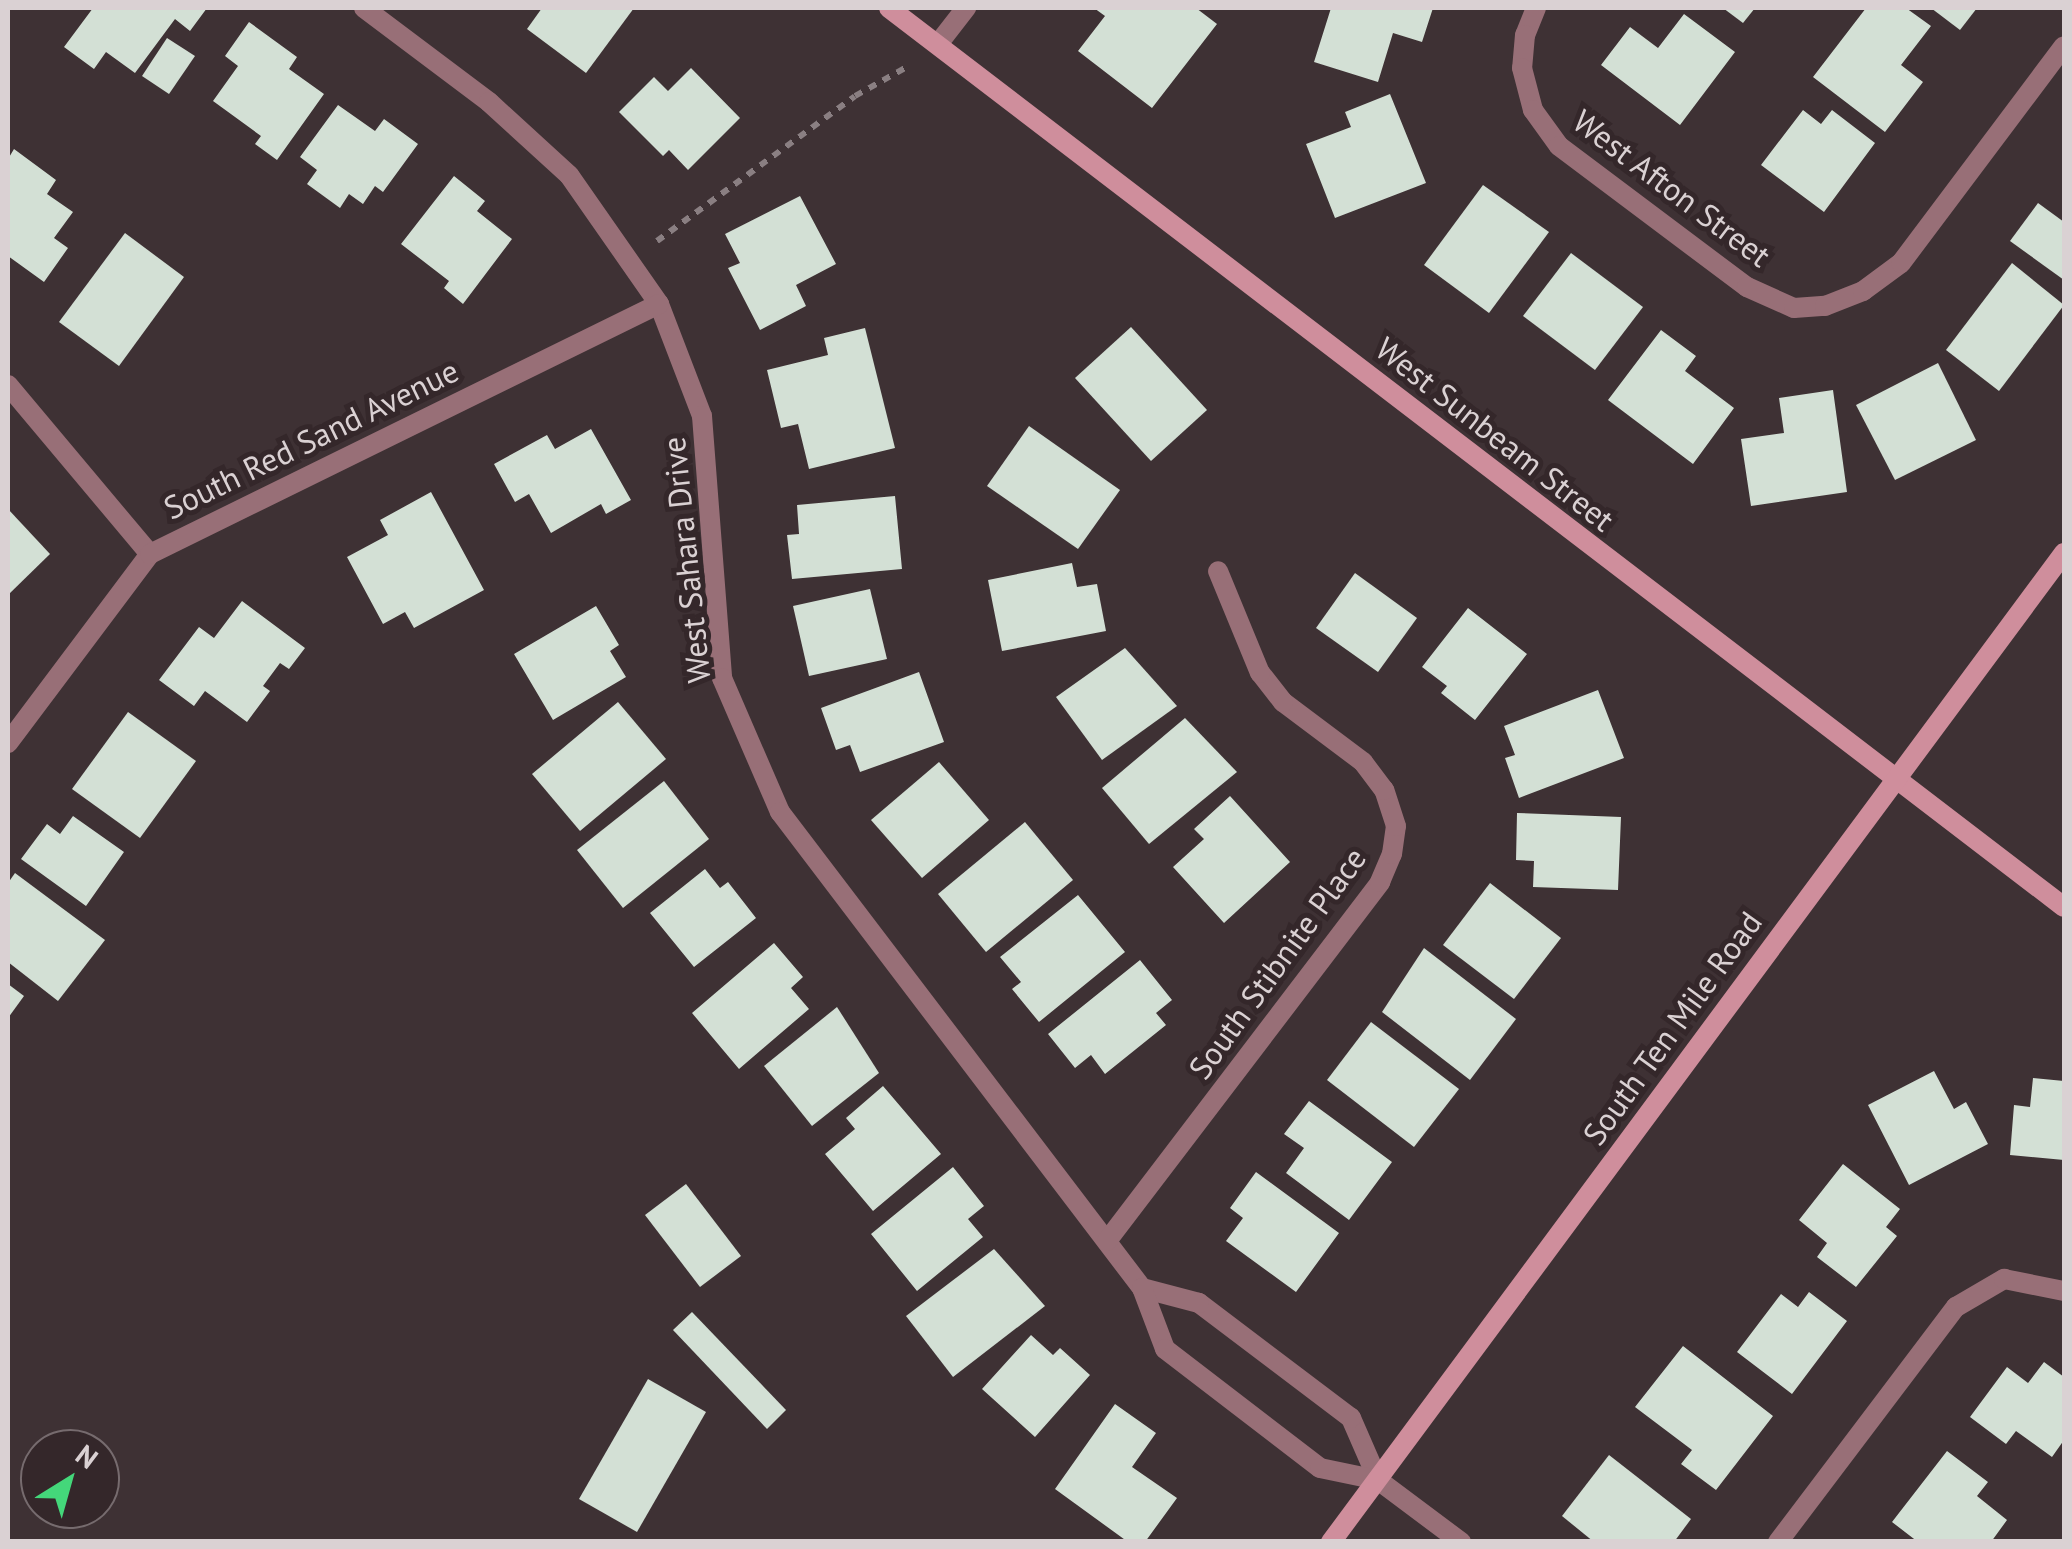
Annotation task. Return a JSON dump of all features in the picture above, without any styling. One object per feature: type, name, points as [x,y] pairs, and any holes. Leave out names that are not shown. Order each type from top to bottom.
[{"type":"street","name":"West Sahara Drive","points":[[364,8],[489,102],[569,176],[659,304],[702,416],[722,678],[780,812],[1142,1288],[1164,1349],[1320,1468],[1378,1480],[1461,1542]]},
{"type":"street","name":"West Sunbeam Street","points":[[889,8],[2064,907]]},
{"type":"street","points":[[938,44],[966,8]]},
{"type":"street","name":"West Afton Street","points":[[1536,8],[1522,68],[1533,110],[1559,146],[1747,287],[1794,308],[1826,306],[1863,292],[1901,263],[2064,46]]},
{"type":"street","name":"South Red Sand Avenue","points":[[8,743],[150,554],[659,304]]},
{"type":"street","points":[[8,385],[150,554]]},
{"type":"street","name":"South Ten Mile Road","points":[[1331,1542],[1892,777],[2064,552]]},
{"type":"street","name":"South Stibnite Place","points":[[1107,1242],[1380,882],[1392,854],[1396,826],[1384,790],[1363,762],[1282,702],[1260,673],[1218,571]]},
{"type":"street","points":[[1778,1542],[1956,1307],[2004,1279],[2064,1291]]},
{"type":"street","name":"West Sahara Drive","points":[[1142,1288],[1199,1303],[1351,1418],[1378,1480]]},
{"type":"path","points":[[658,242],[855,96],[906,68]]},
{"type":"building","points":[[93,8],[207,8],[190,31],[175,19],[135,73],[106,52],[94,69],[64,47]]},
{"type":"building","points":[[542,8],[634,8],[586,73],[527,29]]},
{"type":"building","points":[[1094,8],[1196,8],[1217,24],[1152,108],[1078,51],[1105,16]]},
{"type":"building","points":[[1331,8],[1433,8],[1422,42],[1393,33],[1378,82],[1314,62]]},
{"type":"building","points":[[1723,8],[1755,8],[1743,23]]},
{"type":"building","points":[[1866,8],[1906,8],[1931,26],[1901,65],[1923,82],[1885,132],[1813,77]]},
{"type":"building","points":[[1931,8],[1977,8],[1960,30]]},
{"type":"building","points":[[1684,14],[1735,52],[1680,125],[1601,65],[1630,27],[1658,48]]},
{"type":"building","points":[[249,22],[297,57],[289,69],[324,94],[277,160],[255,144],[261,136],[213,101],[238,66],[225,56]]},
{"type":"building","points":[[167,38],[195,56],[169,94],[142,76]]},
{"type":"building","points":[[691,68],[740,118],[688,170],[669,150],[663,156],[619,112],[654,77],[668,91]]},
{"type":"building","points":[[1390,94],[1426,183],[1335,218],[1306,144],[1351,127],[1345,112]]},
{"type":"building","points":[[338,105],[375,131],[384,119],[418,144],[383,192],[375,186],[363,204],[349,194],[340,208],[307,184],[317,170],[300,157]]},
{"type":"building","points":[[1803,110],[1821,124],[1832,110],[1875,143],[1824,212],[1761,165]]},
{"type":"building","points":[[14,149],[56,180],[47,194],[73,212],[54,238],[68,248],[44,282],[8,256],[8,159]]},
{"type":"building","points":[[454,176],[485,201],[477,211],[512,239],[463,304],[444,288],[449,281],[401,244]]},
{"type":"building","points":[[1483,185],[1549,232],[1489,313],[1424,265]]},
{"type":"building","points":[[800,196],[836,264],[796,285],[806,306],[760,330],[728,268],[740,263],[725,234]]},
{"type":"building","points":[[2038,203],[2064,222],[2064,280],[2010,241]]},
{"type":"building","points":[[125,233],[184,277],[119,366],[59,322]]},
{"type":"building","points":[[1571,253],[1643,307],[1595,370],[1523,316]]},
{"type":"building","points":[[2012,263],[2064,305],[1999,391],[1946,350]]},
{"type":"building","points":[[1131,327],[1207,410],[1151,461],[1075,378]]},
{"type":"building","points":[[865,328],[895,448],[809,469],[798,424],[781,428],[767,370],[828,355],[824,338]]},
{"type":"building","points":[[1661,330],[1696,356],[1685,371],[1734,408],[1693,464],[1608,400]]},
{"type":"building","points":[[1938,363],[1976,440],[1895,480],[1856,405]]},
{"type":"building","points":[[1833,390],[1847,492],[1751,506],[1741,439],[1784,433],[1779,398]]},
{"type":"building","points":[[1029,426],[1120,490],[1078,549],[987,486]]},
{"type":"building","points":[[591,429],[631,500],[606,514],[601,504],[551,533],[529,494],[515,502],[494,464],[547,435],[555,449]]},
{"type":"building","points":[[431,492],[484,590],[414,628],[405,612],[383,624],[347,557],[388,535],[380,520]]},
{"type":"building","points":[[895,496],[902,569],[792,579],[787,535],[799,534],[797,505]]},
{"type":"building","points":[[8,509],[50,554],[8,595]]},
{"type":"building","points":[[1072,563],[1077,587],[1097,584],[1106,631],[1002,651],[988,580]]},
{"type":"building","points":[[1355,573],[1417,618],[1378,672],[1316,628]]},
{"type":"building","points":[[870,589],[887,659],[809,676],[793,606]]},
{"type":"building","points":[[242,601],[305,648],[289,669],[280,663],[263,686],[270,691],[247,722],[205,691],[194,706],[159,680],[199,627],[214,638]]},
{"type":"building","points":[[596,606],[619,645],[610,651],[626,677],[553,720],[514,654]]},
{"type":"building","points":[[1468,608],[1527,654],[1475,720],[1441,693],[1447,686],[1422,667]]},
{"type":"building","points":[[1125,648],[1177,706],[1102,760],[1056,697]]},
{"type":"building","points":[[919,672],[944,742],[860,772],[850,745],[836,750],[821,708]]},
{"type":"building","points":[[1598,690],[1624,758],[1519,798],[1505,758],[1515,755],[1504,726]]},
{"type":"building","points":[[618,702],[666,759],[580,831],[532,774]]},
{"type":"building","points":[[128,712],[196,761],[140,838],[72,789]]},
{"type":"building","points":[[1185,718],[1237,772],[1149,844],[1102,788]]},
{"type":"building","points":[[939,762],[989,820],[922,878],[871,820]]},
{"type":"building","points":[[664,781],[709,839],[623,908],[577,850]]},
{"type":"building","points":[[1230,796],[1290,862],[1224,923],[1173,867],[1204,839],[1194,829]]},
{"type":"building","points":[[1517,813],[1621,817],[1618,890],[1533,887],[1534,861],[1516,860]]},
{"type":"building","points":[[73,816],[124,852],[86,906],[21,859],[47,824],[60,834]]},
{"type":"building","points":[[1025,822],[1073,880],[986,952],[938,894]]},
{"type":"building","points":[[705,869],[720,888],[728,882],[756,918],[694,967],[650,913]]},
{"type":"building","points":[[15,873],[105,940],[58,1001],[8,962],[8,883]]},
{"type":"building","points":[[1490,883],[1561,938],[1514,999],[1443,945]]},
{"type":"building","points":[[1078,895],[1125,952],[1039,1022],[1012,989],[1021,982],[1000,957]]},
{"type":"building","points":[[774,943],[803,977],[791,988],[809,1009],[739,1069],[692,1013]]},
{"type":"building","points":[[1424,948],[1516,1019],[1470,1080],[1382,1012]]},
{"type":"building","points":[[1140,960],[1172,1000],[1156,1013],[1166,1025],[1105,1074],[1091,1055],[1075,1068],[1048,1034]]},
{"type":"building","points":[[8,984],[24,996],[8,1018]]},
{"type":"building","points":[[837,1007],[879,1073],[812,1126],[764,1066]]},
{"type":"building","points":[[1371,1022],[1459,1089],[1414,1147],[1327,1080]]},
{"type":"building","points":[[1934,1071],[1954,1109],[1966,1102],[1988,1144],[1909,1185],[1868,1105]]},
{"type":"building","points":[[2033,1078],[2064,1081],[2064,1160],[2010,1155],[2014,1105],[2030,1107]]},
{"type":"building","points":[[883,1086],[941,1154],[873,1211],[825,1154],[855,1129],[846,1118]]},
{"type":"building","points":[[1309,1101],[1392,1162],[1349,1220],[1286,1173],[1304,1148],[1284,1134]]},
{"type":"building","points":[[1843,1164],[1900,1209],[1886,1227],[1897,1236],[1856,1287],[1817,1257],[1827,1243],[1799,1220]]},
{"type":"building","points":[[953,1167],[984,1206],[968,1219],[983,1237],[917,1291],[871,1234]]},
{"type":"building","points":[[1256,1172],[1339,1233],[1296,1292],[1226,1241],[1243,1218],[1230,1208]]},
{"type":"building","points":[[686,1184],[741,1256],[700,1287],[645,1215]]},
{"type":"building","points":[[994,1249],[1045,1306],[953,1377],[906,1316]]},
{"type":"building","points":[[1809,1292],[1847,1321],[1792,1394],[1737,1352],[1781,1294],[1798,1307]]},
{"type":"building","points":[[692,1312],[786,1410],[767,1429],[673,1330]]},
{"type":"building","points":[[1031,1335],[1053,1355],[1060,1348],[1090,1375],[1035,1437],[982,1389]]},
{"type":"building","points":[[1683,1346],[1773,1416],[1716,1490],[1681,1464],[1692,1450],[1635,1407]]},
{"type":"building","points":[[2044,1362],[2064,1377],[2064,1440],[2052,1457],[2016,1431],[2006,1444],[1970,1417],[2007,1367],[2028,1383]]},
{"type":"building","points":[[648,1379],[706,1412],[637,1532],[579,1499]]},
{"type":"building","points":[[1115,1404],[1156,1433],[1132,1467],[1177,1498],[1145,1542],[1128,1542],[1055,1489]]},
{"type":"building","points":[[1947,1451],[1988,1482],[1977,1496],[2007,1520],[1991,1542],[1918,1542],[1892,1522]]},
{"type":"building","points":[[1609,1455],[1691,1519],[1674,1542],[1594,1542],[1562,1516]]}]
